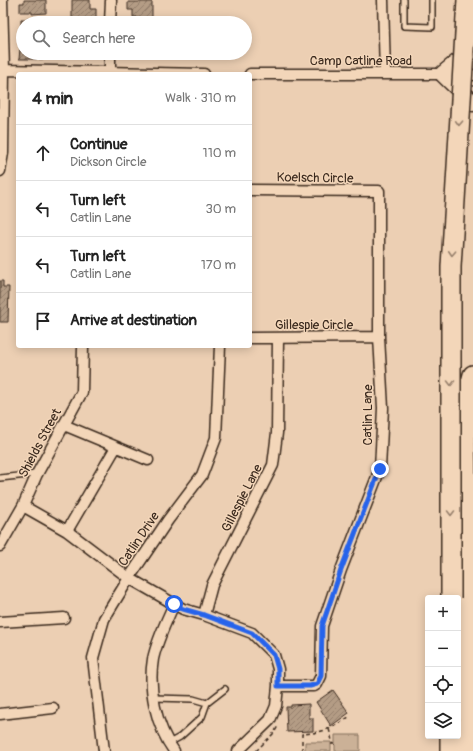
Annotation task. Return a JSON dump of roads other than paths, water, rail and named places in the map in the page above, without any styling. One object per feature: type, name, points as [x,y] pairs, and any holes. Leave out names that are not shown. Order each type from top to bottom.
[{"type":"highway","points":[[451,595],[451,267],[466,0]]},
{"type":"highway","points":[[469,751],[466,402],[473,375]]},
{"type":"highway","points":[[466,453],[473,408]]},
{"type":"highway","points":[[450,739],[450,751]]},
{"type":"main road","points":[[473,49],[467,56],[443,74],[473,103]]},
{"type":"street","points":[[0,171],[3,153],[4,70],[1,21],[2,0]]},
{"type":"street","points":[[110,16],[111,0]]},
{"type":"street","points":[[383,0],[385,74]]},
{"type":"street","points":[[4,70],[110,72],[110,60]]},
{"type":"street","name":"Camp Catline Road","points":[[252,74],[473,75]]},
{"type":"street","name":"Koelsch Circle","points":[[252,190],[380,191]]},
{"type":"street","name":"Catlin Lane","points":[[278,686],[314,686],[317,684],[321,676],[322,626],[341,570],[380,469],[382,408],[379,337],[380,191]]},
{"type":"street","name":"Gillespie Circle","points":[[252,338],[379,337]]},
{"type":"street","name":"Gillespie Lane","points":[[204,615],[212,585],[272,465],[277,433],[278,338]]},
{"type":"street","name":"Shields Street","points":[[0,546],[23,506],[37,474],[82,392],[83,348]]},
{"type":"street","name":"Catlin Drive","points":[[104,751],[93,658],[104,619],[129,578],[168,520],[202,475],[216,438],[220,348]]},
{"type":"street","points":[[64,425],[148,460]]},
{"type":"street","points":[[67,531],[116,446]]},
{"type":"street","points":[[23,506],[67,531],[129,578],[183,609],[204,615],[252,633],[274,655],[278,669],[276,706],[270,720],[238,751]]},
{"type":"street","points":[[171,747],[161,730],[156,714],[153,659],[160,635],[174,604]]},
{"type":"street","points":[[0,622],[64,618]]},
{"type":"street","points":[[0,714],[53,708]]},
{"type":"lane","points":[[404,0],[404,26],[432,26],[432,0]]},
{"type":"lane","points":[[0,478],[37,474]]},
{"type":"lane","points":[[171,747],[202,717],[207,703],[225,689]]},
{"type":"lane","points":[[154,698],[193,699],[207,703]]}]
